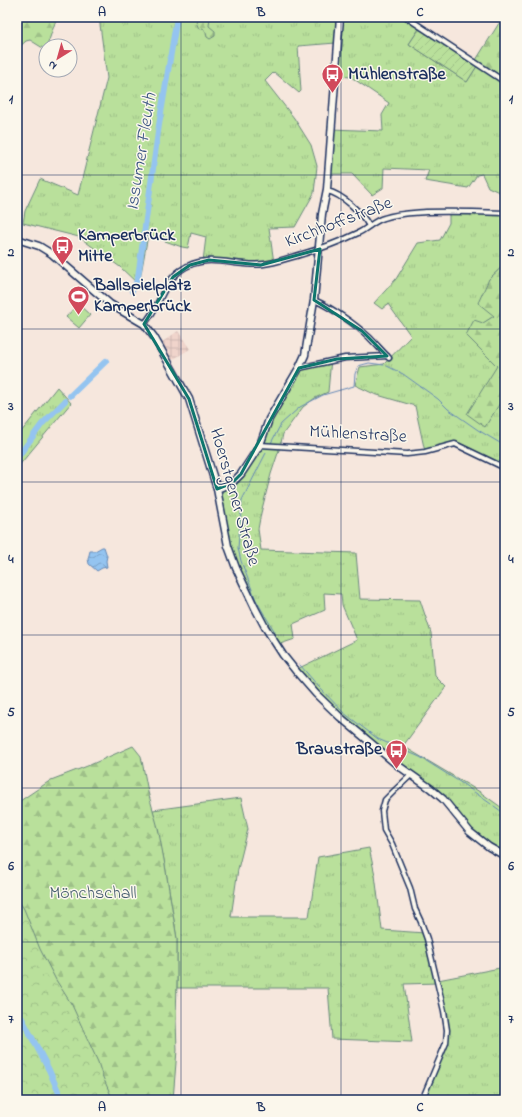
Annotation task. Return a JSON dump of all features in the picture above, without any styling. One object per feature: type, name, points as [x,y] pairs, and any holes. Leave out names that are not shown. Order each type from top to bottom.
[{"type":"main road","points":[[217,489],[232,483],[241,474],[260,445],[269,419],[305,355],[314,300],[320,249],[322,214],[327,191],[340,17]]},
{"type":"main road","name":"Hoerstgener Straße","points":[[17,239],[39,246],[52,254],[110,304],[144,324],[154,337],[189,399],[217,489],[227,540],[236,568],[265,627],[283,654],[316,694],[340,717],[374,746],[443,799],[470,832],[489,847],[505,856]]},
{"type":"street","points":[[406,17],[505,82]]},
{"type":"street","points":[[327,191],[332,192],[353,207],[366,220],[369,226]]},
{"type":"street","name":"Kirchhoffstraße","points":[[144,324],[152,316],[166,286],[173,277],[190,265],[209,260],[261,265],[274,263],[320,249],[360,232],[382,218],[407,213],[449,211],[505,213]]},
{"type":"street","points":[[299,368],[345,358],[388,357],[362,331],[328,307],[314,300]]},
{"type":"street","name":"Mühlenstraße","points":[[260,445],[407,454],[425,452],[455,444],[505,468]]},
{"type":"street","points":[[411,775],[385,800],[382,811],[384,830],[394,849],[410,888],[415,908],[427,939],[444,1010],[447,1030],[446,1042],[422,1100]]},
{"type":"highlighted area","points":[[320,249],[314,300],[362,331],[387,356],[337,359],[299,368],[241,474],[232,483],[217,489],[189,399],[144,324],[173,277],[190,265],[209,260],[261,265]]},
{"type":"shaded area","points":[[178,331],[190,349],[172,360],[161,343]]},
{"type":"green space","points":[[17,17],[57,17],[50,38],[38,38],[38,45],[30,40],[26,41],[17,49]]},
{"type":"green space","points":[[99,17],[338,17],[336,43],[298,46],[301,91],[299,93],[274,72],[265,81],[294,118],[311,145],[317,166],[314,193],[295,227],[269,228],[274,263],[261,265],[203,261],[206,237],[191,233],[188,248],[148,235],[139,285],[120,267],[79,237],[23,223],[25,211],[40,179],[78,195],[107,78]]},
{"type":"green space","points":[[199,17],[210,17],[209,26],[215,31],[215,36],[210,39],[207,37],[203,28],[199,29],[196,22]]},
{"type":"green space","points":[[342,17],[402,17],[419,29],[409,44],[467,82],[479,64],[505,82],[505,185],[499,192],[488,187],[482,174],[477,175],[468,188],[425,181],[429,170],[384,168],[383,188],[372,195],[352,174],[328,174],[331,129],[383,131],[382,115],[389,103],[351,77],[338,76]]},
{"type":"green space","points":[[497,17],[505,17],[505,80],[476,60],[501,20]]},
{"type":"green space","points":[[419,29],[477,66],[467,82],[409,44]]},
{"type":"green space","points":[[449,213],[505,215],[505,264],[489,279],[494,316],[466,335],[497,366],[485,426],[505,395],[505,468],[455,444],[425,452],[415,406],[374,394],[355,385],[360,367],[384,364],[411,336],[388,304],[382,309],[374,303],[396,279],[418,243],[440,240],[449,223]]},
{"type":"green space","points":[[505,264],[505,395],[485,427],[467,414],[497,366],[466,335],[474,320],[483,323],[494,316],[478,303],[489,279]]},
{"type":"green space","name":"Ballspielplatz Kamperbrück","points":[[78,304],[90,315],[79,328],[66,317]]},
{"type":"green space","points":[[331,359],[328,392],[315,398],[303,407],[283,434],[261,513],[258,529],[261,550],[356,553],[360,599],[420,600],[431,633],[435,676],[446,687],[403,746],[480,792],[505,810],[505,856],[489,847],[441,799],[374,746],[295,670],[357,640],[342,605],[341,594],[324,593],[325,610],[293,624],[295,639],[277,645],[236,568],[217,489],[232,483],[260,445],[269,419],[299,368]]},
{"type":"green space","points":[[57,387],[71,403],[17,468],[17,437]]},
{"type":"green space","name":"Mönchschall","points":[[133,746],[141,756],[148,792],[158,828],[177,939],[177,1050],[173,1100],[65,1100],[17,912],[17,803],[51,780]]},
{"type":"green space","points":[[241,798],[248,829],[238,869],[231,917],[309,917],[318,857],[369,848],[375,875],[382,930],[425,933],[438,980],[505,967],[505,1032],[503,1042],[505,1051],[505,1100],[422,1100],[442,1055],[444,1055],[448,1043],[448,1031],[438,983],[404,984],[412,1042],[332,1039],[328,988],[177,988],[177,939],[165,865],[153,810]]},
{"type":"green space","points":[[17,898],[24,909],[40,949],[56,980],[72,1005],[98,1062],[113,1100],[17,1100]]},
{"type":"water","points":[[104,547],[107,556],[107,567],[97,571],[89,564],[88,559],[90,551],[95,551]]},
{"type":"waterway","name":"Issumer Fleuth","points":[[132,291],[138,277],[159,125],[177,17]]},
{"type":"waterway","name":"Issumer Fleuth","points":[[70,396],[106,361]]},
{"type":"waterway","points":[[271,443],[281,424],[300,407],[323,395],[354,386],[355,374],[358,366],[369,363],[384,365]]},
{"type":"waterway","points":[[387,366],[403,374],[438,399],[448,409],[478,430],[505,446]]},
{"type":"waterway","name":"Issumer Fleuth","points":[[17,458],[42,424],[65,401]]},
{"type":"waterway","points":[[266,453],[242,500],[238,548],[241,561],[256,600],[275,632]]},
{"type":"waterway","points":[[300,665],[344,713],[378,739],[420,757],[463,784],[491,804]]},
{"type":"waterway","points":[[494,806],[505,814]]},
{"type":"waterway","name":"Issumer Fleuth","points":[[17,1009],[49,1070],[62,1100]]},
{"type":"place","name":"Mühlenstraße","points":[[332,94]]},
{"type":"place","name":"Kamperbrück Mitte","points":[[63,266]]},
{"type":"place","name":"Ballspielplatz Kamperbrück","points":[[78,316]]},
{"type":"place","name":"Braustraße","points":[[397,770]]}]
